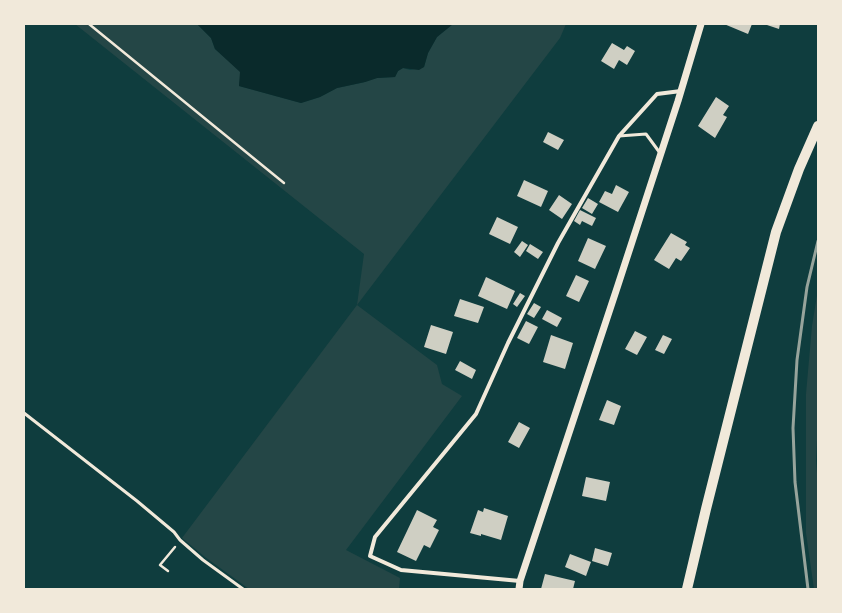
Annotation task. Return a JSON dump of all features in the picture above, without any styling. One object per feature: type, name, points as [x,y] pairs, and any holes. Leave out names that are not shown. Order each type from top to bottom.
[{"type":"main road","points":[[687,589],[776,232],[799,169],[818,126]]},
{"type":"street","points":[[519,589],[520,581],[661,154],[701,24]]},
{"type":"street","points":[[520,581],[401,570],[370,556],[375,537],[476,414],[508,343],[558,243],[619,136],[656,94],[681,91]]},
{"type":"lane","points":[[619,136],[646,134],[661,154]]},
{"type":"lane","points":[[24,413],[137,501],[174,532],[180,540],[202,560],[242,589]]},
{"type":"path","points":[[89,24],[284,182]]},
{"type":"path","points":[[168,571],[160,565],[180,540]]},
{"type":"shaded area","points":[[75,24],[197,24],[211,38],[215,49],[241,72],[239,86],[301,103],[320,97],[337,88],[377,78],[395,77],[398,71],[403,68],[410,70],[424,67],[428,53],[437,37],[453,24],[566,24],[560,38],[357,305],[364,254]]},
{"type":"shaded area","points":[[197,24],[453,24],[437,37],[428,53],[424,67],[419,70],[403,68],[398,71],[395,77],[377,78],[337,88],[320,97],[301,103],[239,86],[240,72],[215,49],[211,38]]},
{"type":"shaded area","points":[[818,289],[818,420],[816,461],[818,484],[818,589],[814,589],[806,533],[806,394],[812,326]]},
{"type":"shaded area","points":[[357,305],[437,365],[442,384],[462,396],[346,550],[400,578],[399,589],[249,589],[182,538]]},
{"type":"building","points":[[724,24],[752,24],[748,34]]},
{"type":"building","points":[[764,24],[780,24],[779,29]]},
{"type":"building","points":[[612,43],[624,50],[627,46],[635,51],[627,65],[619,60],[614,69],[601,61]]},
{"type":"building","points":[[716,97],[729,106],[723,115],[727,117],[715,138],[698,126]]},
{"type":"building","points":[[548,132],[564,140],[558,150],[543,142]]},
{"type":"building","points":[[524,180],[548,191],[541,207],[517,196]]},
{"type":"building","points":[[616,185],[629,192],[618,212],[599,202],[605,191],[612,194]]},
{"type":"building","points":[[559,195],[572,204],[562,219],[549,210]]},
{"type":"building","points":[[588,198],[598,204],[592,214],[582,208]]},
{"type":"building","points":[[580,210],[596,218],[592,226],[582,221],[580,225],[574,221]]},
{"type":"building","points":[[497,217],[518,227],[510,244],[489,234]]},
{"type":"building","points":[[671,233],[687,242],[685,245],[690,248],[681,261],[676,258],[669,269],[654,260]]},
{"type":"building","points":[[588,238],[606,246],[595,269],[578,261]]},
{"type":"building","points":[[522,241],[528,245],[520,257],[514,252]]},
{"type":"building","points":[[530,244],[543,252],[538,259],[526,251]]},
{"type":"building","points":[[576,275],[589,281],[579,302],[566,296]]},
{"type":"building","points":[[486,277],[515,291],[507,309],[478,296]]},
{"type":"building","points":[[520,293],[525,296],[517,307],[513,304]]},
{"type":"building","points":[[460,299],[484,307],[478,323],[454,316]]},
{"type":"building","points":[[534,303],[541,307],[534,318],[527,314]]},
{"type":"building","points":[[547,310],[562,318],[557,327],[542,319]]},
{"type":"building","points":[[526,321],[538,327],[529,344],[517,338]]},
{"type":"building","points":[[431,325],[453,332],[446,354],[424,347]]},
{"type":"building","points":[[635,331],[647,337],[637,355],[625,349]]},
{"type":"building","points":[[551,335],[573,343],[565,369],[543,362]]},
{"type":"building","points":[[663,335],[672,339],[664,354],[655,350]]},
{"type":"building","points":[[460,361],[476,370],[472,379],[455,370]]},
{"type":"building","points":[[607,400],[621,406],[614,425],[599,420]]},
{"type":"building","points":[[519,422],[530,428],[519,448],[508,442]]},
{"type":"building","points":[[586,477],[610,482],[606,501],[582,496]]},
{"type":"building","points":[[484,508],[508,516],[501,540],[481,534],[481,536],[470,533],[478,510],[483,512]]},
{"type":"building","points":[[417,510],[437,520],[433,527],[439,530],[430,548],[424,545],[416,561],[397,552]]},
{"type":"building","points":[[595,548],[612,553],[608,566],[592,561]]},
{"type":"building","points":[[570,554],[591,562],[586,576],[565,567]]},
{"type":"building","points":[[545,574],[575,581],[573,589],[541,589]]},
{"type":"railway","points":[[808,589],[795,482],[793,428],[797,360],[807,287],[818,241]]}]
